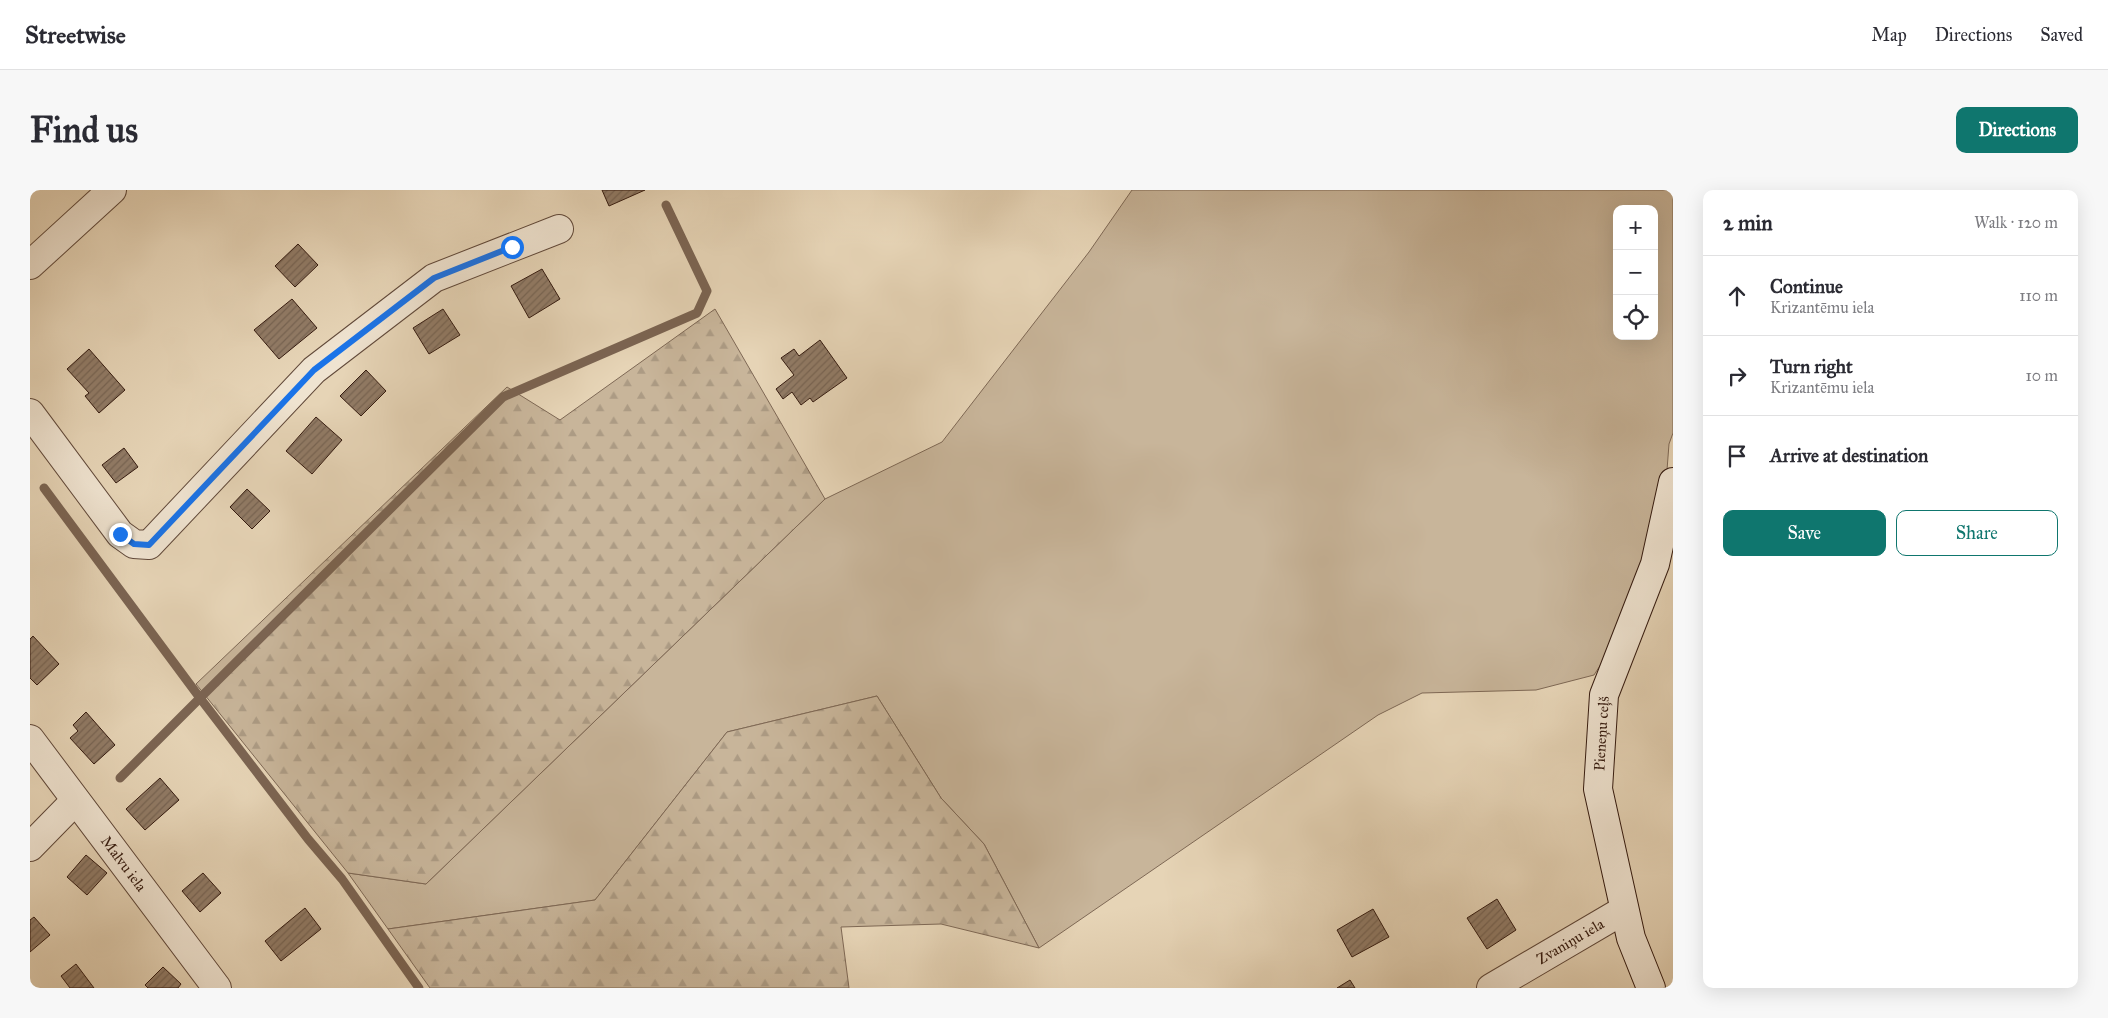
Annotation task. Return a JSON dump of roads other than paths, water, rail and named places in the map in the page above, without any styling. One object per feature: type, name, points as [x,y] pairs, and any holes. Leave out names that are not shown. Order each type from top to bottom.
[{"type":"street","points":[[30,265],[112,190]]},
{"type":"street","points":[[30,413],[120,534],[134,544],[149,545],[314,370],[434,278],[559,229]]},
{"type":"street","name":"Pieneņu ceļš","points":[[1651,988],[1631,938],[1598,789],[1604,695],[1655,564],[1673,482]]},
{"type":"street","name":"Malvu iela","points":[[30,739],[217,988]]},
{"type":"street","points":[[30,847],[75,801]]},
{"type":"street","name":"Zvaniņu iela","points":[[1491,988],[1624,910]]},
{"type":"waterway","points":[[419,988],[342,879],[308,839],[200,698],[503,397],[697,313],[707,291],[666,205]]},
{"type":"waterway","points":[[44,488],[200,698],[120,778]]}]
